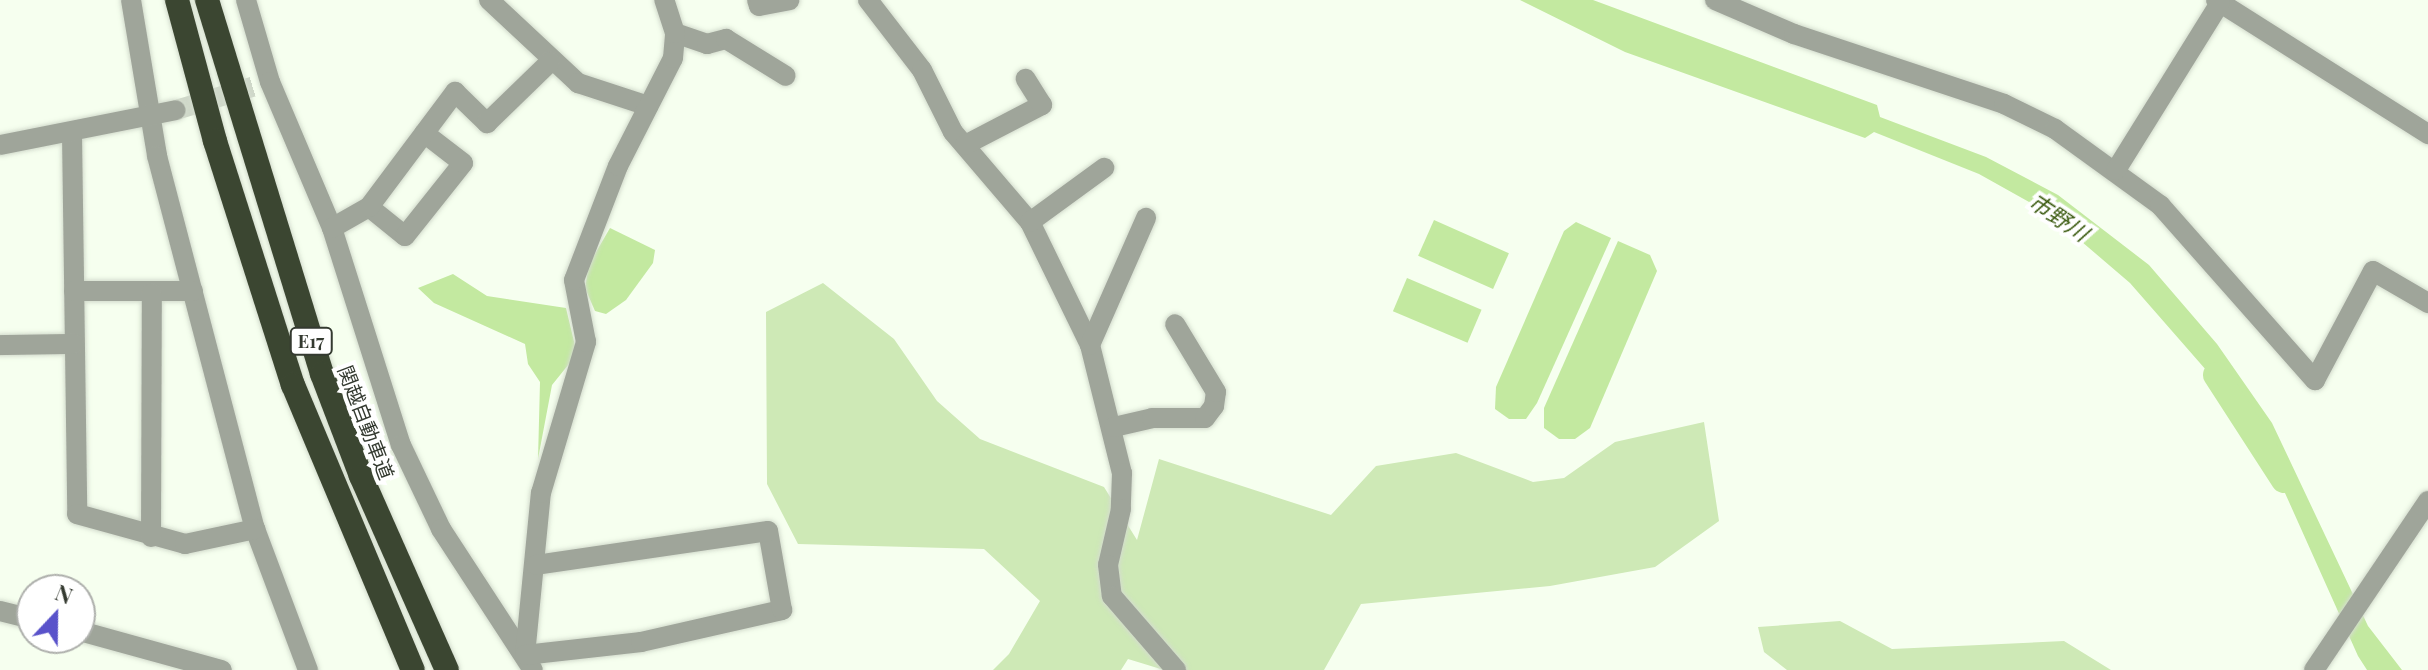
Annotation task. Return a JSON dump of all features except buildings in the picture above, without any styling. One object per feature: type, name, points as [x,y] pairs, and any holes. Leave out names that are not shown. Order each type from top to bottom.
[{"type":"highway","name":"E17","points":[[177,0],[215,141],[293,385],[413,670]]},
{"type":"highway","name":"関越自動車道","points":[[207,0],[322,374],[366,489],[447,670]]},
{"type":"street","points":[[131,0],[152,118],[255,529],[308,670]]},
{"type":"street","points":[[246,0],[263,84],[332,228],[401,445],[441,529],[529,662]]},
{"type":"street","points":[[489,0],[550,62],[578,83],[648,106]]},
{"type":"street","points":[[529,662],[541,493],[586,342],[574,280],[618,166],[673,58],[675,33],[664,0]]},
{"type":"street","points":[[757,0],[759,6],[789,0]]},
{"type":"street","points":[[868,0],[922,70],[965,145],[1030,222],[1090,345],[1114,427],[1122,473],[1121,509],[1108,565],[1112,596],[1176,670]]},
{"type":"street","points":[[1715,0],[1794,34],[2004,104],[2055,129],[2116,170],[2190,235],[2315,380],[2373,271],[2428,303]]},
{"type":"street","points":[[2116,170],[2218,1],[2428,134]]},
{"type":"street","points":[[675,33],[707,44],[726,39],[786,76]]},
{"type":"street","points":[[332,228],[369,207],[455,92],[487,123],[550,62]]},
{"type":"street","points":[[965,145],[1042,105],[1026,79]]},
{"type":"street","points":[[0,145],[72,134],[176,110]]},
{"type":"street","points":[[369,207],[405,236],[463,163],[424,133]]},
{"type":"street","points":[[72,134],[77,514],[185,544],[255,529]]},
{"type":"street","points":[[1030,222],[1104,168]]},
{"type":"street","points":[[1090,345],[1146,218]]},
{"type":"street","points":[[74,291],[193,291]]},
{"type":"street","points":[[151,537],[152,293]]},
{"type":"street","points":[[1114,427],[1152,418],[1205,418],[1214,406],[1216,392],[1175,324]]},
{"type":"street","points":[[0,345],[74,344]]},
{"type":"street","points":[[2314,670],[2428,501]]},
{"type":"street","points":[[529,662],[641,642],[782,610],[768,531],[536,565]]},
{"type":"street","points":[[96,635],[222,670]]},
{"type":"shaded area","points":[[823,283],[894,339],[937,401],[980,439],[1104,487],[1137,540],[1159,459],[1331,515],[1376,466],[1456,453],[1533,482],[1564,478],[1615,442],[1704,422],[1719,521],[1655,567],[1550,586],[1361,604],[1324,670],[1164,670],[1128,659],[1121,670],[993,670],[1009,654],[1040,601],[984,549],[798,544],[767,484],[766,312]]},
{"type":"shaded area","points":[[1840,621],[1892,649],[2064,641],[2111,670],[1787,670],[1764,652],[1758,627]]},
{"type":"water","points":[[1520,0],[1593,0],[1877,105],[1880,117],[1986,157],[2058,195],[2149,265],[2217,344],[2272,423],[2368,626],[2402,670],[2367,670],[2358,656],[2255,426],[2130,283],[2047,212],[1979,174],[1874,132],[1865,138],[1625,52]]},
{"type":"water","points":[[1434,220],[1509,253],[1493,289],[1418,256]]},
{"type":"water","points":[[1576,222],[1611,238],[1537,403],[1526,419],[1509,419],[1495,409],[1496,387],[1564,231]]},
{"type":"water","points":[[610,228],[655,250],[653,263],[626,300],[606,314],[595,311],[585,288],[589,264]]},
{"type":"water","points":[[1618,241],[1650,255],[1657,271],[1590,428],[1575,439],[1559,439],[1544,428],[1544,408]]},
{"type":"water","points":[[453,274],[487,296],[566,308],[577,354],[552,385],[538,459],[540,382],[528,364],[525,344],[434,303],[418,288]]},
{"type":"water","points":[[1407,278],[1482,310],[1467,343],[1393,311]]},
{"type":"waterway","name":"市野川","points":[[2216,375],[2284,480]]},
{"type":"tunnel","points":[[176,110],[255,86]]}]
